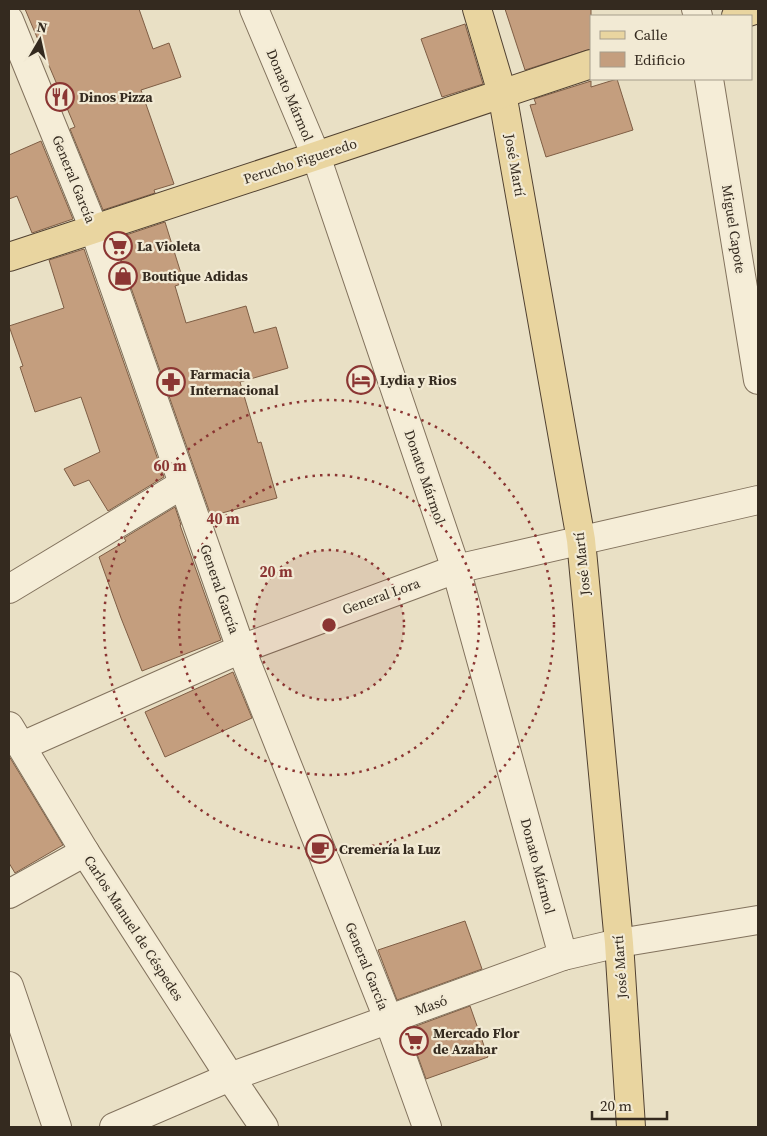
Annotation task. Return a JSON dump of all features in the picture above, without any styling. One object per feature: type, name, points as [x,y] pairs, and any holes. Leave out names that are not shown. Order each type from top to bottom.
[{"type":"main road","name":"José Martí","points":[[477,9],[502,93],[581,540],[619,943],[631,1127]]},
{"type":"main road","points":[[739,15],[758,9]]},
{"type":"main road","name":"Perucho Figueredo","points":[[9,257],[590,64]]},
{"type":"street","name":"Donato Mármol","points":[[254,9],[316,156],[456,569],[563,956]]},
{"type":"street","name":"General García","points":[[9,20],[94,229],[241,649],[389,1021],[427,1127]]},
{"type":"street","name":"Miguel Capote","points":[[709,80],[758,380]]},
{"type":"street","points":[[9,589],[183,484]]},
{"type":"street","name":"General Lora","points":[[15,736],[456,569],[758,500]]},
{"type":"street","name":"Carlos Manuel de Céspedes","points":[[15,736],[85,852],[230,1078],[264,1127]]},
{"type":"street","points":[[9,894],[85,852]]},
{"type":"street","name":"Masó","points":[[114,1127],[230,1078],[563,956],[619,943],[758,920]]},
{"type":"street","points":[[9,986],[57,1127]]},
{"type":"building","points":[[25,9],[139,9],[153,49],[169,43],[181,77],[141,90],[174,184],[154,190],[155,193],[103,210],[70,129],[75,127]]},
{"type":"building","points":[[505,9],[591,9],[590,49],[525,70]]},
{"type":"building","points":[[465,24],[483,84],[442,97],[421,39]]},
{"type":"building","points":[[617,80],[633,130],[546,157],[530,105],[536,104],[534,99],[591,81],[591,87]]},
{"type":"building","points":[[41,141],[73,219],[32,233],[17,196],[9,199],[9,155]]},
{"type":"building","points":[[165,222],[184,283],[175,286],[186,323],[246,306],[254,333],[276,327],[288,368],[240,382],[258,443],[261,442],[277,498],[211,516],[114,239]]},
{"type":"building","points":[[84,249],[164,477],[108,511],[89,480],[74,486],[64,469],[100,452],[81,397],[35,412],[20,367],[23,366],[9,326],[64,308],[49,260]]},
{"type":"building","points":[[175,507],[221,640],[142,671],[99,557],[126,541],[124,538]]},
{"type":"building","points":[[233,672],[252,718],[165,757],[145,712]]},
{"type":"building","points":[[9,756],[63,845],[15,873],[9,863]]},
{"type":"building","points":[[465,921],[482,969],[397,1000],[378,950]]},
{"type":"building","points":[[470,1006],[488,1057],[426,1079],[408,1029]]},
{"type":"place","name":"Dinos Pizza","points":[[60,97]]},
{"type":"place","name":"La Violeta","points":[[118,246]]},
{"type":"place","name":"Boutique Adidas","points":[[123,276]]},
{"type":"place","name":"Lydia y Rios","points":[[361,380]]},
{"type":"place","name":"Farmacia Internacional","points":[[171,382]]},
{"type":"place","name":"Cremería la Luz","points":[[320,849]]},
{"type":"place","name":"Mercado Flor de Azahar","points":[[414,1041]]}]
